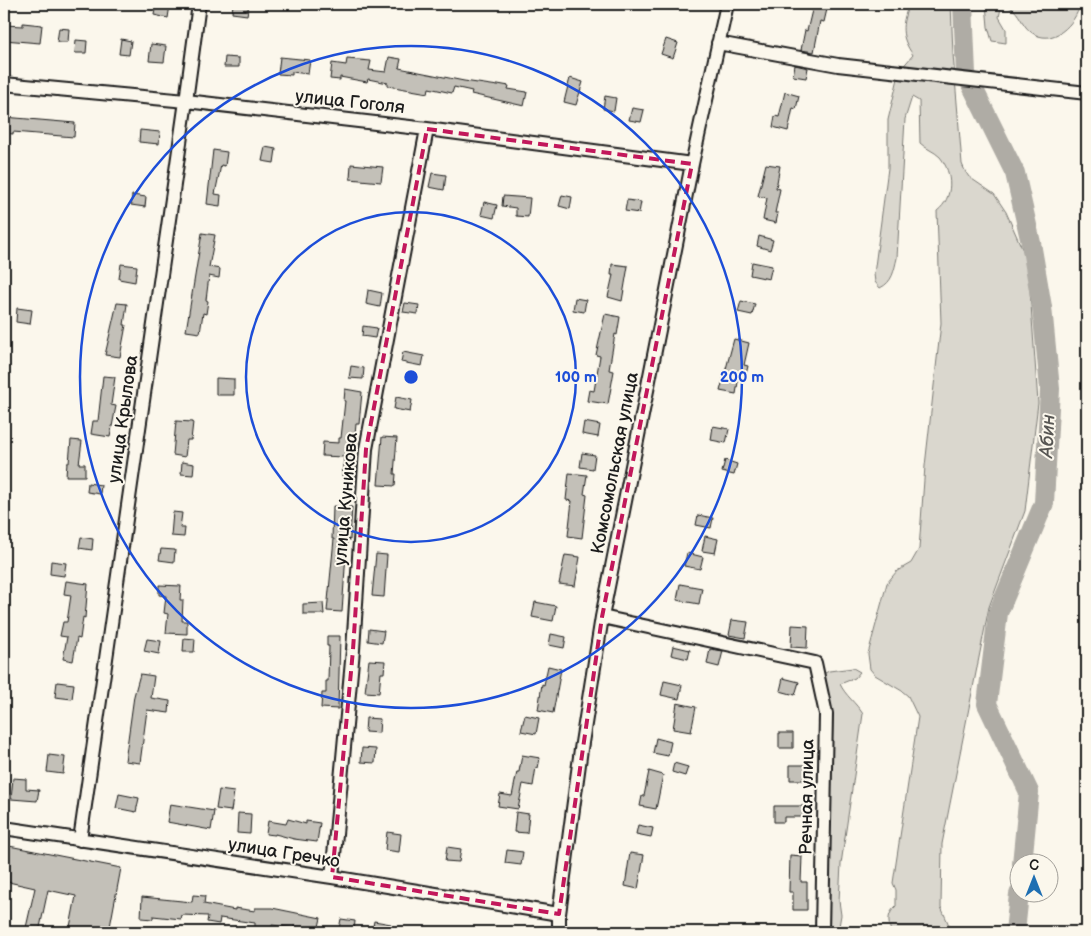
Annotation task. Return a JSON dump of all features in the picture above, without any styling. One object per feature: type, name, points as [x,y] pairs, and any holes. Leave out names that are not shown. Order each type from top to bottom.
[{"type":"street","name":"улица Крылова","points":[[80,840],[199,4]]},
{"type":"street","name":"Комсомольская улица","points":[[559,932],[559,914],[581,749],[602,618],[692,164],[727,4]]},
{"type":"street","points":[[718,43],[838,64],[1087,93]]},
{"type":"street","name":"улица Гоголя","points":[[4,84],[186,101],[427,128],[692,164]]},
{"type":"street","name":"улица Куникова","points":[[332,877],[353,650],[366,449],[427,128]]},
{"type":"street","name":"Речная улица","points":[[602,618],[815,663],[826,714],[822,932]]},
{"type":"street","name":"улица Гречко","points":[[4,828],[332,877],[559,914]]},
{"type":"highlighted area","points":[[427,129],[692,164],[602,617],[559,914],[332,877],[353,650],[366,449]]},
{"type":"shaded area","points":[[909,4],[951,4],[962,164],[969,177],[994,194],[1006,212],[1028,262],[1038,403],[1025,511],[989,607],[942,844],[941,907],[952,932],[891,932],[889,918],[896,906],[896,890],[893,883],[918,717],[908,696],[875,675],[870,669],[868,654],[887,583],[897,571],[911,563],[919,549],[925,466],[941,323],[937,211],[943,206],[950,185],[947,170],[940,157],[920,143],[919,101],[912,97],[905,119],[897,258],[890,279],[880,288],[875,282],[874,274],[888,168],[888,120],[900,70],[913,55],[906,42],[903,30],[904,18]]},
{"type":"shaded area","points":[[986,4],[1002,4],[999,17],[1006,29],[1006,43],[992,41],[988,27]]},
{"type":"shaded area","points":[[1004,4],[1080,4],[1074,19],[1062,32],[1047,37],[1031,32],[1014,10]]},
{"type":"shaded area","points":[[853,668],[860,672],[855,678],[840,684],[863,714],[841,864],[839,901],[841,915],[838,932],[827,932],[833,721],[823,674],[829,671]]},
{"type":"building","points":[[156,4],[170,5],[168,18],[154,15]]},
{"type":"building","points":[[233,4],[249,4],[247,15],[232,13]]},
{"type":"building","points":[[813,6],[827,9],[824,22],[820,21],[814,52],[801,50]]},
{"type":"building","points":[[23,23],[42,25],[40,43],[4,40],[4,25],[23,26]]},
{"type":"building","points":[[59,28],[69,29],[68,42],[57,42]]},
{"type":"building","points":[[121,39],[131,41],[129,55],[119,54]]},
{"type":"building","points":[[666,39],[678,43],[673,58],[661,54]]},
{"type":"building","points":[[76,40],[87,41],[86,53],[75,53]]},
{"type":"building","points":[[151,44],[166,46],[164,62],[149,61]]},
{"type":"building","points":[[225,57],[239,58],[239,67],[224,67]]},
{"type":"building","points":[[280,57],[310,60],[308,74],[292,72],[292,75],[278,74]]},
{"type":"building","points":[[389,57],[401,59],[399,68],[464,81],[509,86],[508,89],[527,92],[524,106],[471,94],[472,91],[454,87],[452,93],[429,88],[428,93],[388,86],[388,83],[368,79],[367,82],[340,77],[340,80],[330,79],[332,63],[346,65],[347,59],[371,61],[369,70],[386,72]]},
{"type":"building","points":[[795,65],[808,68],[806,78],[793,76]]},
{"type":"building","points":[[570,78],[583,82],[576,105],[564,102]]},
{"type":"building","points":[[785,92],[799,96],[796,109],[793,108],[788,131],[773,127],[775,116],[779,117]]},
{"type":"building","points":[[605,96],[616,98],[614,111],[603,109]]},
{"type":"building","points":[[632,108],[644,110],[641,122],[629,120]]},
{"type":"building","points":[[4,117],[75,123],[74,137],[13,132],[13,134],[4,133]]},
{"type":"building","points":[[140,130],[160,132],[159,144],[139,142]]},
{"type":"building","points":[[265,147],[276,149],[274,163],[262,161]]},
{"type":"building","points":[[213,150],[227,152],[225,166],[221,165],[215,194],[221,195],[220,206],[207,204]]},
{"type":"building","points":[[351,164],[383,167],[381,182],[350,179]]},
{"type":"building","points":[[766,164],[780,166],[776,188],[780,189],[775,213],[778,213],[776,223],[763,220],[767,198],[758,196]]},
{"type":"building","points":[[432,173],[446,175],[444,190],[429,187]]},
{"type":"building","points":[[132,195],[146,197],[145,207],[131,205]]},
{"type":"building","points":[[562,195],[572,197],[570,209],[559,206]]},
{"type":"building","points":[[503,196],[530,198],[528,217],[516,216],[516,208],[502,206]]},
{"type":"building","points":[[627,200],[641,202],[639,213],[625,211]]},
{"type":"building","points":[[484,202],[497,205],[494,218],[481,215]]},
{"type":"building","points":[[202,233],[215,235],[209,267],[220,269],[219,278],[209,276],[206,314],[203,313],[200,333],[186,331]]},
{"type":"building","points":[[759,236],[773,240],[770,250],[757,246]]},
{"type":"building","points":[[752,262],[772,266],[769,279],[750,275]]},
{"type":"building","points":[[121,264],[137,266],[135,282],[119,279]]},
{"type":"building","points":[[612,264],[628,266],[622,301],[608,297],[613,275],[611,275]]},
{"type":"building","points":[[368,290],[382,293],[380,307],[366,304]]},
{"type":"building","points":[[575,298],[586,300],[584,312],[573,310]]},
{"type":"building","points":[[741,301],[755,304],[752,315],[738,312]]},
{"type":"building","points":[[117,303],[127,304],[124,325],[126,325],[120,357],[105,355]]},
{"type":"building","points":[[405,303],[419,305],[418,314],[403,312]]},
{"type":"building","points":[[17,308],[32,310],[30,324],[16,322]]},
{"type":"building","points":[[605,314],[620,317],[609,370],[614,371],[608,404],[587,401],[589,390],[594,391],[600,356],[596,355]]},
{"type":"building","points":[[363,326],[377,328],[375,338],[362,336]]},
{"type":"building","points":[[734,339],[749,343],[744,365],[748,366],[745,378],[739,376],[736,394],[720,391]]},
{"type":"building","points":[[403,352],[424,356],[422,366],[401,362]]},
{"type":"building","points":[[351,366],[364,368],[363,379],[349,378]]},
{"type":"building","points":[[103,376],[115,377],[111,405],[116,406],[110,437],[91,434],[93,421],[98,421]]},
{"type":"building","points":[[216,378],[234,379],[234,395],[216,395]]},
{"type":"building","points":[[345,389],[362,392],[359,424],[356,424],[352,468],[357,468],[356,477],[342,476],[344,457],[322,456],[323,442],[339,443],[339,438],[341,438]]},
{"type":"building","points":[[396,397],[412,400],[410,412],[394,409]]},
{"type":"building","points":[[176,421],[193,422],[191,440],[187,440],[185,457],[173,455]]},
{"type":"building","points":[[584,422],[600,425],[598,437],[582,434]]},
{"type":"building","points":[[713,426],[729,429],[726,443],[711,440]]},
{"type":"building","points":[[382,437],[397,438],[395,486],[378,485]]},
{"type":"building","points":[[71,440],[82,441],[79,464],[85,464],[85,476],[66,476]]},
{"type":"building","points":[[582,453],[595,455],[593,469],[580,467]]},
{"type":"building","points":[[725,460],[737,464],[734,475],[722,472]]},
{"type":"building","points":[[182,462],[194,464],[193,475],[181,474]]},
{"type":"building","points":[[569,473],[587,475],[584,494],[587,495],[582,538],[568,536],[572,501],[566,500]]},
{"type":"building","points":[[88,483],[101,485],[100,494],[87,492]]},
{"type":"building","points":[[333,506],[352,507],[350,540],[347,539],[342,612],[327,611],[334,539],[332,539]]},
{"type":"building","points":[[173,512],[182,513],[180,528],[185,528],[184,537],[171,536]]},
{"type":"building","points":[[698,515],[713,518],[711,528],[696,525]]},
{"type":"building","points":[[705,536],[718,539],[715,553],[702,551]]},
{"type":"building","points":[[81,537],[93,539],[92,550],[79,548]]},
{"type":"building","points":[[161,549],[175,550],[174,562],[159,560]]},
{"type":"building","points":[[687,553],[703,557],[700,569],[684,566]]},
{"type":"building","points":[[376,554],[387,555],[384,597],[372,596]]},
{"type":"building","points":[[565,555],[580,557],[575,586],[559,584]]},
{"type":"building","points":[[51,561],[66,563],[64,576],[50,574]]},
{"type":"building","points":[[66,581],[88,584],[85,618],[83,617],[80,639],[77,638],[73,661],[63,659],[67,637],[60,636],[63,622],[67,622],[71,595],[64,594]]},
{"type":"building","points":[[680,584],[702,588],[699,604],[677,600]]},
{"type":"building","points":[[159,585],[181,586],[180,600],[183,600],[182,621],[187,621],[187,634],[166,633],[168,614],[164,613],[166,596],[159,595]]},
{"type":"building","points":[[535,602],[556,606],[553,621],[532,617]]},
{"type":"building","points":[[323,603],[324,614],[303,614],[303,604]]},
{"type":"building","points":[[732,620],[748,622],[745,638],[729,635]]},
{"type":"building","points":[[792,625],[808,626],[807,648],[791,647]]},
{"type":"building","points":[[369,629],[384,631],[382,643],[368,641]]},
{"type":"building","points":[[551,634],[566,637],[564,648],[549,645]]},
{"type":"building","points":[[327,636],[340,636],[338,709],[321,708],[322,693],[326,693],[326,681],[328,681],[329,646],[327,646]]},
{"type":"building","points":[[184,638],[195,639],[194,652],[183,652]]},
{"type":"building","points":[[147,639],[161,641],[159,654],[144,651]]},
{"type":"building","points":[[673,646],[690,650],[688,659],[671,655]]},
{"type":"building","points":[[710,649],[723,651],[719,667],[707,664]]},
{"type":"building","points":[[369,660],[385,661],[384,673],[381,673],[379,693],[365,692]]},
{"type":"building","points":[[548,666],[561,669],[553,713],[538,710],[542,684],[544,685]]},
{"type":"building","points":[[140,674],[154,676],[151,698],[170,701],[169,713],[147,710],[140,763],[125,761],[134,696]]},
{"type":"building","points":[[783,678],[799,682],[795,695],[780,691]]},
{"type":"building","points":[[664,681],[682,685],[679,699],[661,695]]},
{"type":"building","points":[[57,682],[74,684],[72,699],[55,697]]},
{"type":"building","points":[[677,703],[696,707],[691,732],[673,729]]},
{"type":"building","points":[[525,715],[539,718],[536,734],[521,731]]},
{"type":"building","points":[[366,718],[380,719],[379,733],[365,732]]},
{"type":"building","points":[[779,733],[793,733],[793,748],[779,748]]},
{"type":"building","points":[[656,738],[671,742],[668,756],[653,753]]},
{"type":"building","points":[[362,748],[376,749],[375,763],[361,762]]},
{"type":"building","points":[[49,755],[65,757],[63,774],[47,772]]},
{"type":"building","points":[[522,755],[540,758],[538,768],[536,767],[533,786],[523,784],[518,809],[498,806],[500,794],[512,796]]},
{"type":"building","points":[[674,763],[688,767],[685,776],[672,772]]},
{"type":"building","points":[[790,765],[806,765],[806,780],[790,780]]},
{"type":"building","points":[[649,771],[663,775],[656,809],[640,806]]},
{"type":"building","points":[[13,778],[26,779],[26,789],[39,790],[37,801],[11,799]]},
{"type":"building","points":[[219,790],[234,792],[231,811],[216,809]]},
{"type":"building","points":[[119,794],[139,798],[136,812],[116,808]]},
{"type":"building","points":[[170,804],[214,811],[211,830],[167,822]]},
{"type":"building","points":[[774,806],[810,806],[810,817],[784,817],[784,822],[774,822]]},
{"type":"building","points":[[516,812],[529,814],[527,833],[514,832]]},
{"type":"building","points":[[238,813],[251,814],[250,834],[237,833]]},
{"type":"building","points":[[288,819],[306,824],[306,821],[320,823],[317,842],[266,834],[268,821],[286,824]]},
{"type":"building","points":[[638,825],[653,828],[651,837],[636,834]]},
{"type":"building","points":[[387,832],[401,834],[399,852],[385,850]]},
{"type":"building","points":[[4,845],[121,868],[109,932],[69,932],[76,896],[48,890],[39,932],[25,932],[35,888],[4,881]]},
{"type":"building","points":[[447,847],[461,849],[459,862],[445,861]]},
{"type":"building","points":[[507,850],[523,852],[521,865],[505,863]]},
{"type":"building","points":[[630,853],[644,855],[638,889],[625,886]]},
{"type":"building","points":[[790,855],[802,856],[801,882],[807,882],[807,910],[793,910],[793,892],[789,892]]},
{"type":"building","points":[[193,895],[205,896],[204,904],[235,910],[235,908],[255,911],[255,908],[272,908],[321,918],[318,931],[294,926],[294,928],[272,925],[272,930],[255,930],[255,923],[220,918],[219,924],[207,922],[208,916],[182,915],[181,919],[153,916],[153,919],[141,918],[142,897],[192,902]]},
{"type":"building","points":[[341,919],[355,921],[354,931],[339,929]]},
{"type":"building","points":[[374,921],[391,924],[390,932],[372,932]]},
{"type":"waterway","name":"Абин","points":[[963,4],[966,74],[1015,173],[1031,243],[1042,307],[1050,389],[1044,503],[998,613],[987,704],[1029,792],[1023,854]]},
{"type":"waterway","name":"Абин","points":[[1015,932],[1018,904]]}]
